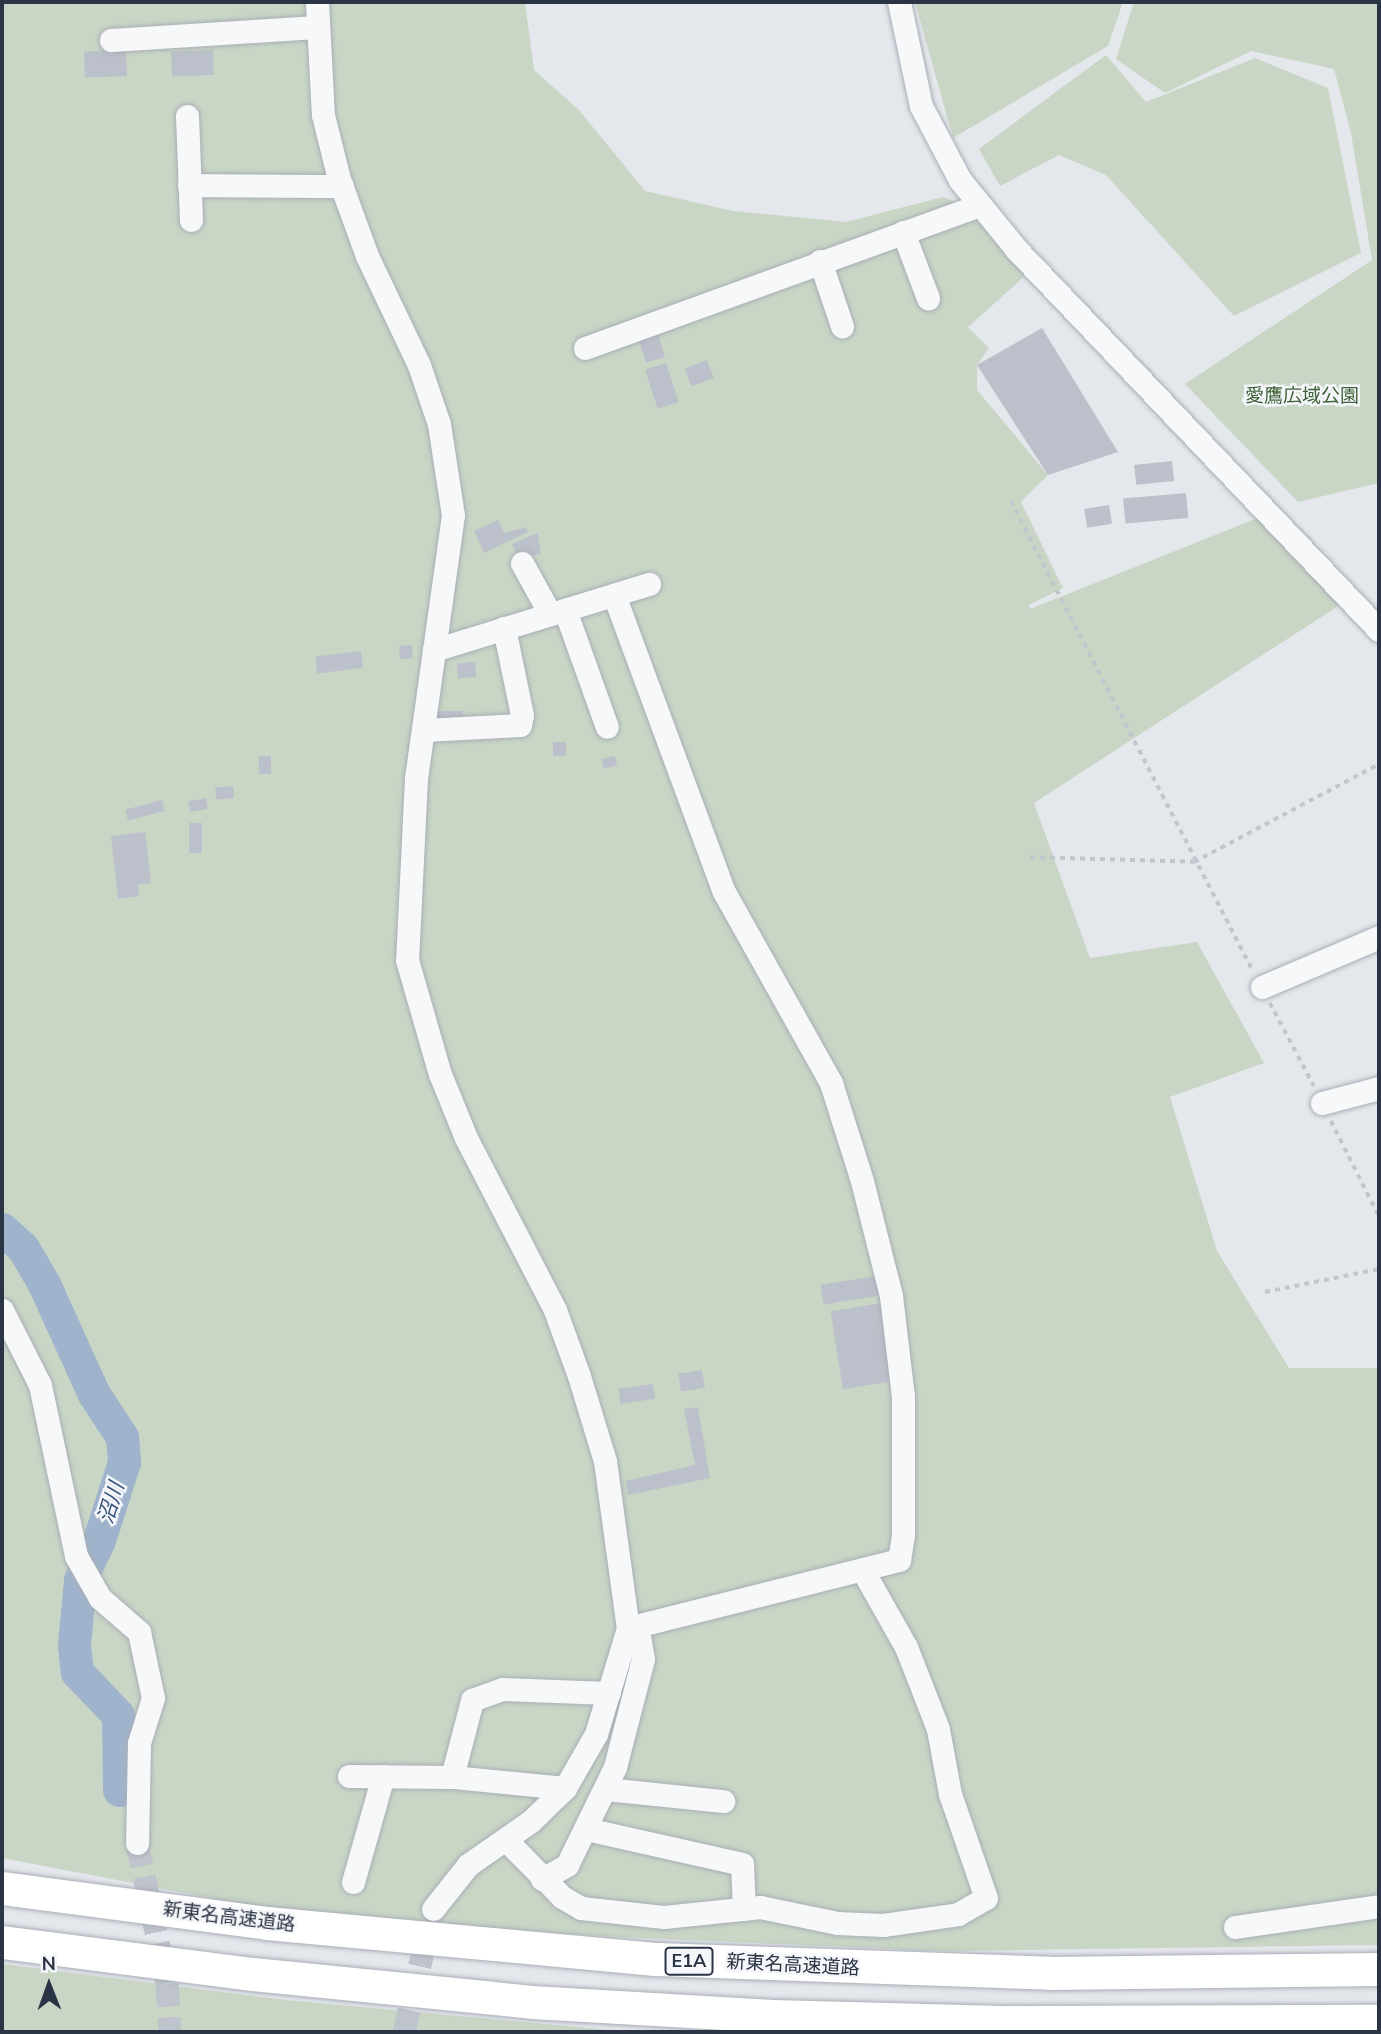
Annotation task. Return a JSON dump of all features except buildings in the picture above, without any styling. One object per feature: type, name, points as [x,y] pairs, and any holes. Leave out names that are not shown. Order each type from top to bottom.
[{"type":"highway","name":"新東名高速道路","points":[[2,1888],[294,1926],[657,1959],[1036,1972],[1379,1969]]},
{"type":"highway","points":[[2,1942],[519,2001],[733,2014],[1001,2022],[1379,2021]]},
{"type":"street","points":[[317,2],[323,115],[342,186],[367,256],[419,365],[445,456],[453,515],[416,778],[407,960],[440,1074],[466,1138],[555,1310],[579,1376],[604,1461],[628,1628],[596,1734],[565,1788],[506,1840],[468,1865],[433,1909]]},
{"type":"street","points":[[899,2],[921,106],[939,146],[980,205],[1017,250],[1379,630]]},
{"type":"street","points":[[111,40],[317,27]]},
{"type":"street","points":[[187,116],[191,220]]},
{"type":"street","points":[[190,185],[342,186]]},
{"type":"street","points":[[585,348],[980,205]]},
{"type":"street","points":[[903,232],[928,298]]},
{"type":"street","points":[[820,261],[842,326]]},
{"type":"street","points":[[522,563],[558,612],[607,727]]},
{"type":"street","points":[[434,650],[649,584]]},
{"type":"street","points":[[614,595],[724,892],[831,1083],[869,1207],[891,1296],[903,1396],[904,1535],[899,1560],[628,1628]]},
{"type":"street","points":[[424,730],[520,725],[522,715],[504,628]]},
{"type":"street","points":[[1262,987],[1379,937]]},
{"type":"street","points":[[1322,1102],[1379,1088]]},
{"type":"street","points":[[2,1310],[40,1385],[76,1556],[100,1598],[139,1632],[153,1698],[139,1743],[137,1843]]},
{"type":"street","points":[[506,1840],[542,1879],[581,1908],[664,1917],[744,1909],[778,1909],[836,1923],[883,1925],[958,1913],[986,1898],[950,1794],[939,1729],[906,1647],[863,1571]]},
{"type":"street","points":[[542,1879],[567,1865],[606,1789],[643,1659],[638,1631],[628,1628]]},
{"type":"street","points":[[452,1777],[472,1700],[502,1689],[609,1693]]},
{"type":"street","points":[[349,1776],[452,1777],[565,1788]]},
{"type":"street","points":[[354,1882],[383,1776]]},
{"type":"street","points":[[606,1789],[723,1801]]},
{"type":"street","points":[[586,1829],[742,1864],[744,1909]]},
{"type":"street","points":[[1234,1927],[1379,1906]]},
{"type":"path","points":[[1011,501],[1194,862],[1262,987],[1379,1216]]},
{"type":"path","points":[[1030,857],[1194,862],[1379,764]]},
{"type":"path","points":[[1265,1292],[1379,1269]]},
{"type":"green space","points":[[2,2],[525,2],[534,70],[579,110],[645,191],[733,211],[846,222],[943,197],[976,210],[1025,276],[968,327],[989,348],[977,365],[977,390],[1048,475],[1021,502],[1063,588],[1029,605],[1030,609],[1270,513],[1349,599],[1034,803],[1090,958],[1197,942],[1264,1063],[1170,1097],[1217,1251],[1289,1368],[1379,1368],[1379,1945],[944,1951],[597,1936],[301,1915],[2,1858]]},
{"type":"green space","points":[[915,2],[1123,2],[1108,46],[953,138]]},
{"type":"green space","name":"愛鷹広域公園","points":[[1134,2],[1379,2],[1379,483],[1298,502],[1185,384],[1372,260],[1351,133],[1334,69],[1251,51],[1165,93],[1116,59]]},
{"type":"green space","points":[[1106,55],[1146,102],[1255,58],[1328,88],[1361,253],[1234,316],[1106,175],[1059,155],[1000,186],[979,149]]},
{"type":"green space","points":[[2,1964],[286,2000],[631,2032],[2,2032]]},
{"type":"waterway","name":"沼川","points":[[2,1229],[23,1248],[44,1284],[94,1394],[122,1437],[124,1462],[99,1540],[80,1580],[74,1645],[77,1672],[118,1715],[119,1790]]},
{"type":"tunnel","points":[[137,1843],[167,1983],[170,2032]]},
{"type":"tunnel","points":[[404,2032],[429,1926]]}]
